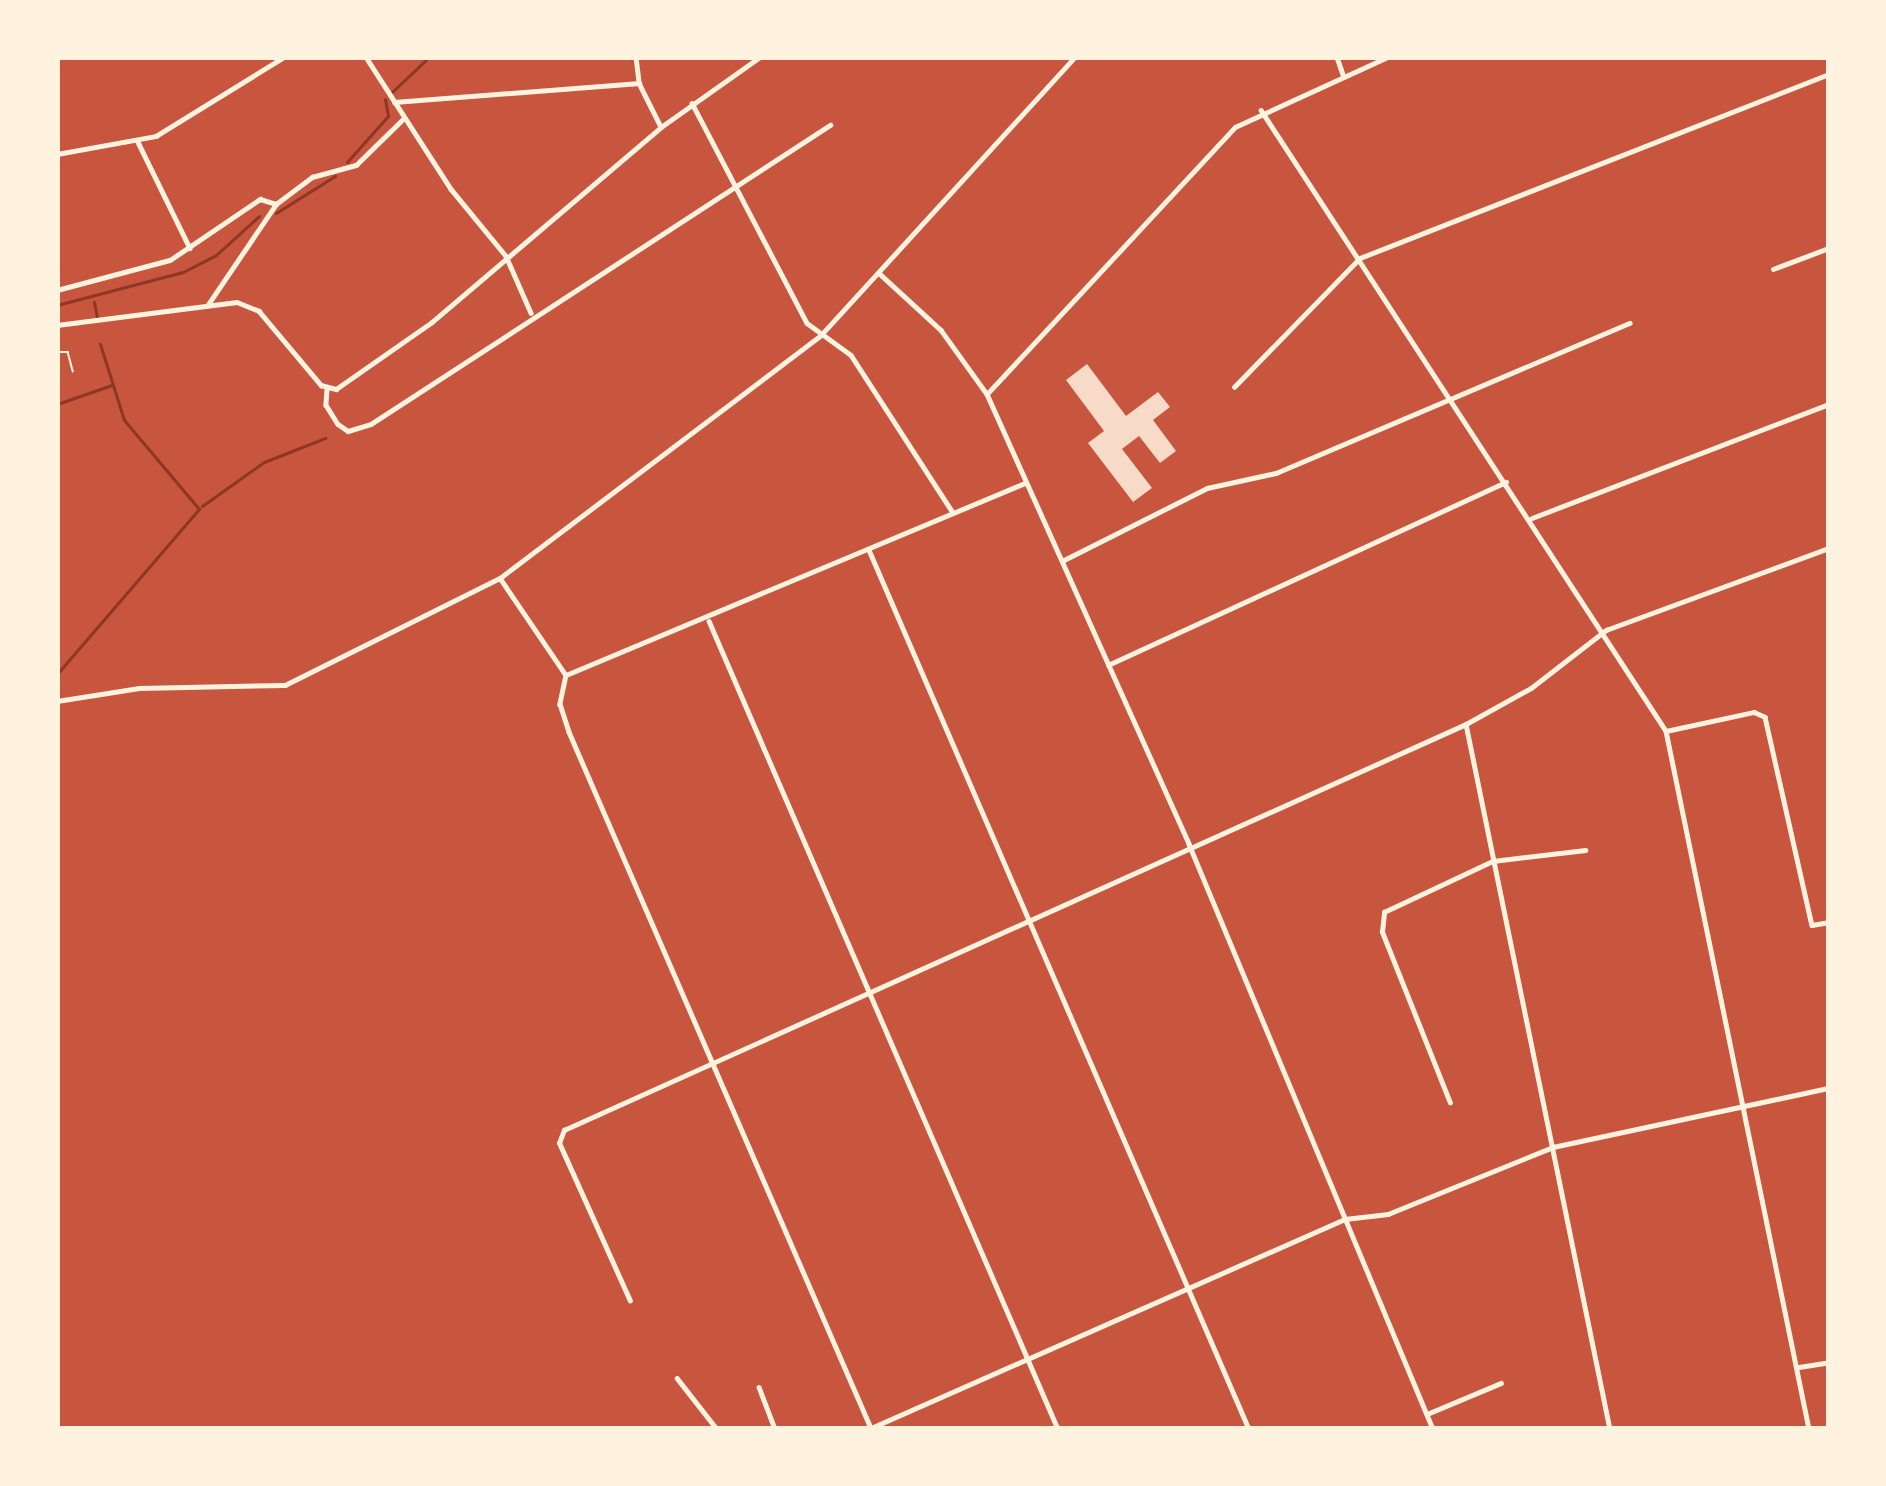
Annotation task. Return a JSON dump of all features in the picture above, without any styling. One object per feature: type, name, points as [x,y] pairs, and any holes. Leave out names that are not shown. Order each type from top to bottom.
[{"type":"street","points":[[57,154],[138,142],[284,57]]},
{"type":"street","points":[[365,57],[506,256],[532,314]]},
{"type":"street","points":[[636,57],[639,83],[661,127]]},
{"type":"street","points":[[327,389],[352,382],[661,127],[760,57]]},
{"type":"street","points":[[57,701],[139,688],[285,685],[500,578],[821,334],[1075,57]]},
{"type":"street","points":[[1337,57],[1343,74]]},
{"type":"street","points":[[987,394],[1196,168],[1261,110],[1388,57]]},
{"type":"street","points":[[1234,387],[1360,258],[1829,74]]},
{"type":"street","points":[[394,101],[639,83]]},
{"type":"street","points":[[692,103],[807,323],[870,380],[952,511]]},
{"type":"street","points":[[1261,110],[1606,630],[1666,731],[1748,1106],[1809,1429]]},
{"type":"street","points":[[207,306],[276,204],[312,177],[356,165],[404,118]]},
{"type":"street","points":[[57,326],[237,302],[259,311],[327,389],[329,413],[348,430],[371,424],[732,183],[830,125]]},
{"type":"street","points":[[138,142],[190,248]]},
{"type":"street","points":[[57,290],[145,269],[190,248],[260,199],[276,204]]},
{"type":"street","points":[[1773,269],[1829,248]]},
{"type":"street","points":[[880,274],[941,330],[987,394],[1105,666],[1189,844],[1433,1429]]},
{"type":"street","points":[[1060,562],[1153,510],[1276,473],[1629,323]]},
{"type":"street","points":[[1532,518],[1829,404]]},
{"type":"street","points":[[1105,666],[1506,482]]},
{"type":"street","points":[[566,675],[709,621],[1025,483]]},
{"type":"street","points":[[629,1301],[559,1143],[564,1130],[1026,917],[1466,724],[1531,688],[1606,630],[1829,548]]},
{"type":"street","points":[[869,550],[1249,1429]]},
{"type":"street","points":[[500,578],[566,675],[560,704],[569,732],[871,1428],[1028,1354],[1345,1219],[1388,1214],[1553,1147],[1829,1088]]},
{"type":"street","points":[[709,621],[1058,1429]]},
{"type":"street","points":[[1666,731],[1754,712],[1765,717],[1812,925],[1829,922]]},
{"type":"street","points":[[1466,724],[1610,1429]]},
{"type":"street","points":[[1450,1102],[1382,932],[1384,912],[1493,861],[1586,850]]},
{"type":"street","points":[[1797,1367],[1829,1362]]},
{"type":"street","points":[[677,1378],[717,1429]]},
{"type":"street","points":[[1426,1414],[1501,1383]]},
{"type":"street","points":[[758,1387],[775,1429]]},
{"type":"lane","points":[[57,352],[68,352],[73,371]]},
{"type":"building","points":[[1087,364],[1126,416],[1158,392],[1170,407],[1153,420],[1176,451],[1160,463],[1139,436],[1122,449],[1152,488],[1133,502],[1088,443],[1104,431],[1066,380]]},
{"type":"waterway","points":[[392,92],[429,57]]},
{"type":"waterway","points":[[347,162],[388,116],[385,99]]},
{"type":"waterway","points":[[276,213],[335,176]]},
{"type":"waterway","points":[[57,305],[183,272],[216,255],[259,216]]},
{"type":"waterway","points":[[94,302],[97,318]]},
{"type":"waterway","points":[[57,674],[199,509],[124,420],[100,344]]},
{"type":"waterway","points":[[57,404],[112,385]]},
{"type":"waterway","points":[[202,506],[264,462],[325,438]]}]
